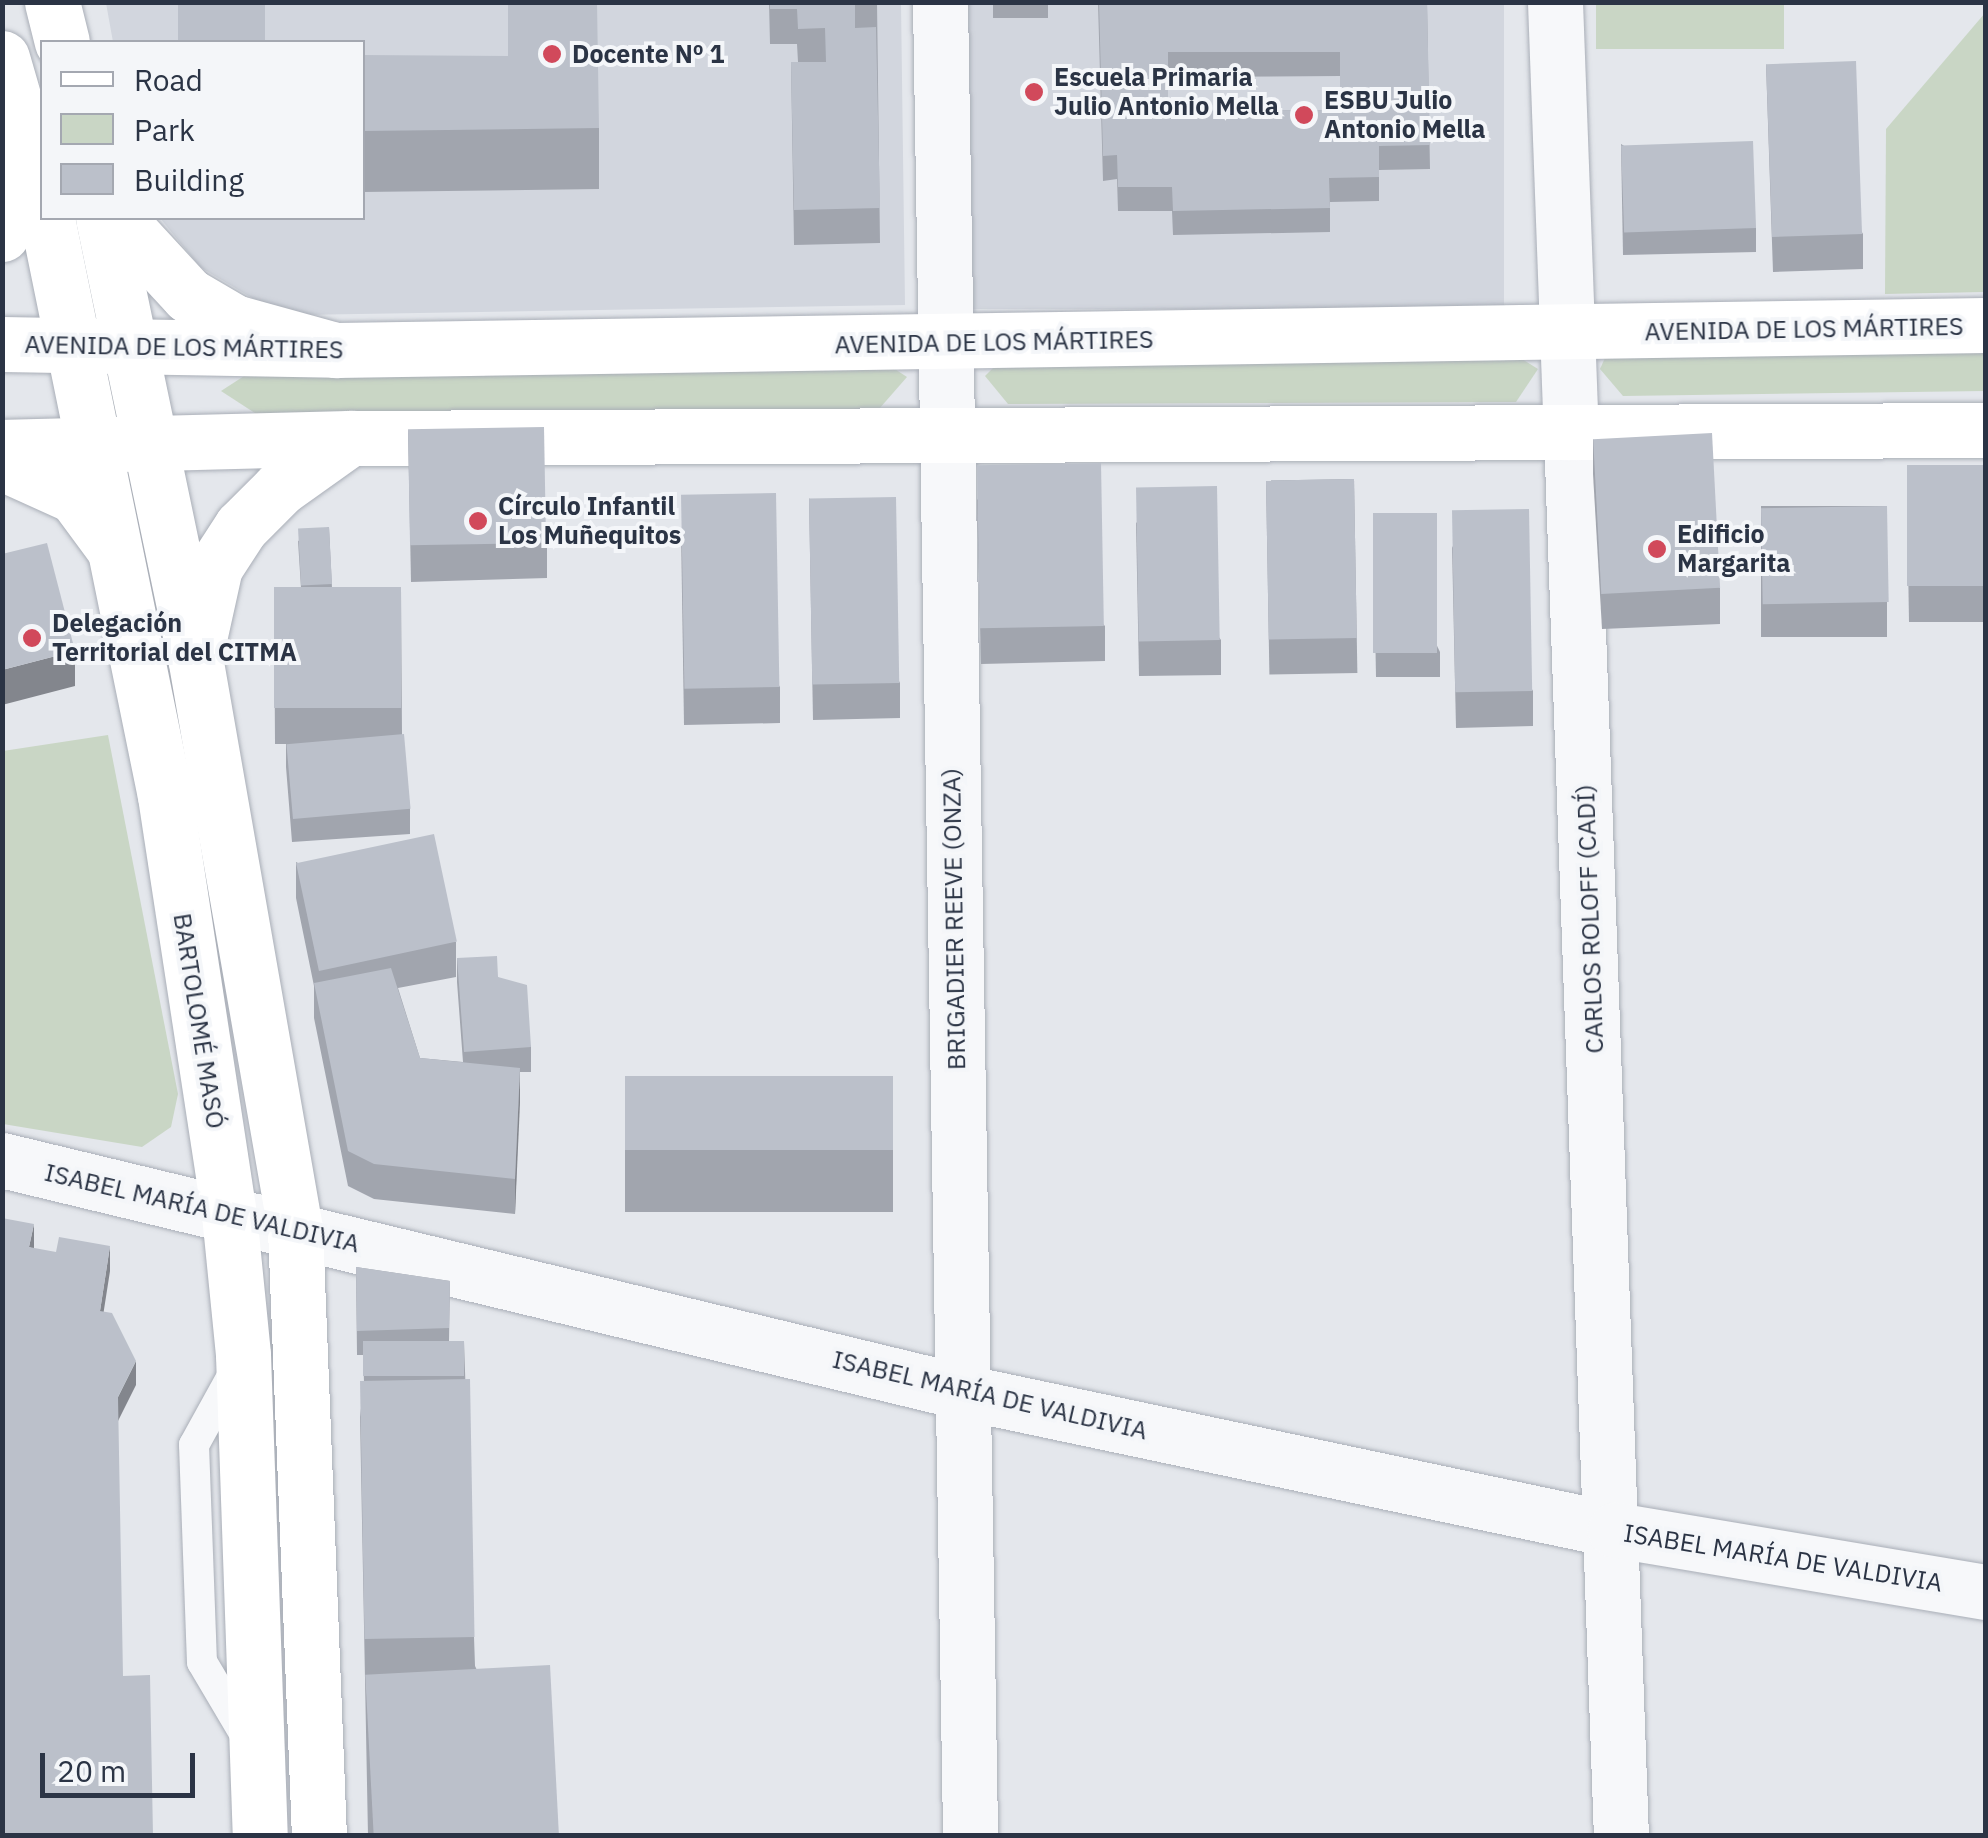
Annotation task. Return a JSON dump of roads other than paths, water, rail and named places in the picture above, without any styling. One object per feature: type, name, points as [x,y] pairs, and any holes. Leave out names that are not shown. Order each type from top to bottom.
[{"type":"main road","points":[[52,2],[62,40]]},
{"type":"main road","points":[[2,58],[37,172],[2,234]]},
{"type":"main road","name":"BARTOLOMÉ MASÓ","points":[[47,220],[165,796],[229,1214],[243,1355],[260,1836]]},
{"type":"main road","points":[[103,220],[134,343],[194,657],[294,1229],[319,1836]]},
{"type":"main road","points":[[119,220],[188,295],[234,322],[336,350]]},
{"type":"main road","name":"AVENIDA DE LOS MÁRTIRES","points":[[2,344],[134,343],[336,350],[1986,325]]},
{"type":"main road","points":[[2,446],[350,438],[1986,430]]},
{"type":"main road","points":[[194,657],[215,567],[241,526],[280,488],[350,438]]},
{"type":"main road","points":[[2,463],[75,496],[116,553]]},
{"type":"street","name":"BRIGADIER REEVE (ONZA)","points":[[940,2],[970,1836]]},
{"type":"street","name":"CARLOS ROLOFF (CADÍ)","points":[[1555,2],[1614,1530],[1620,1836]]},
{"type":"street","name":"ISABEL MARÍA DE VALDIVIA","points":[[2,1160],[963,1392],[1614,1530],[1986,1592]]},
{"type":"place","name":"Docente Nº 1","points":[[552,54]]},
{"type":"place","name":"Escuela Primaria Julio Antonio Mella","points":[[1034,92]]},
{"type":"place","name":"ESBU Julio Antonio Mella","points":[[1304,115]]},
{"type":"place","name":"Círculo Infantil Los Muñequitos","points":[[478,521]]},
{"type":"place","name":"Edificio Margarita","points":[[1657,549]]},
{"type":"place","name":"Delegación Territorial del CITMA","points":[[32,638]]}]
